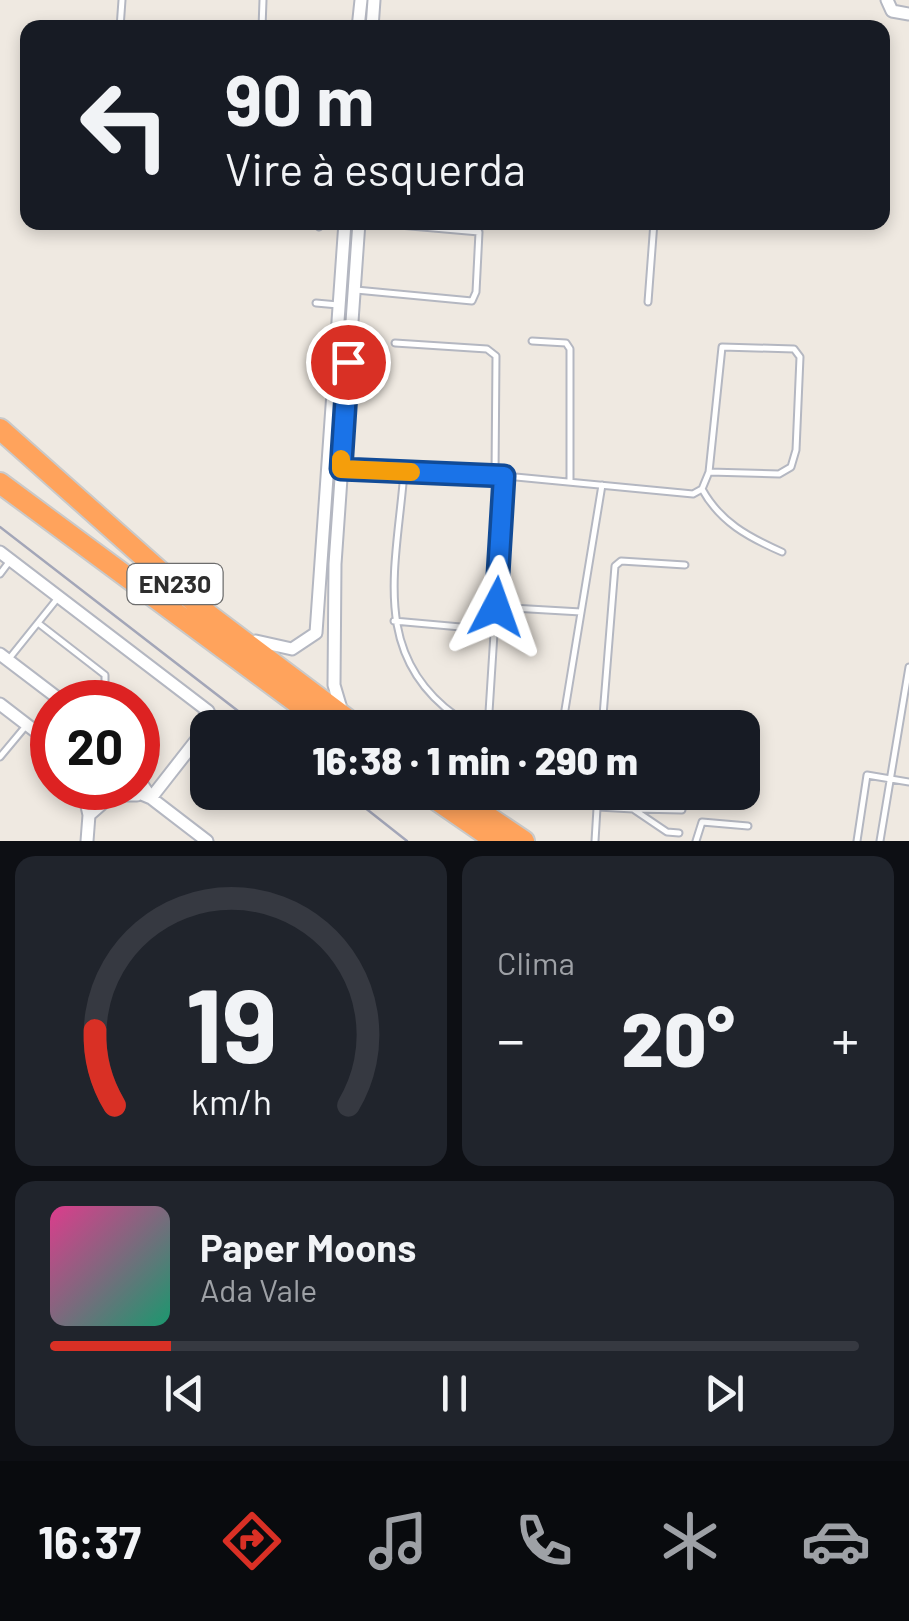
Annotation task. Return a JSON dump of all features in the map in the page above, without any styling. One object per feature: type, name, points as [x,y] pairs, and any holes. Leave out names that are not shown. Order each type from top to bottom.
[{"type":"highway","name":"EN230","points":[[0,429],[209,615],[327,710]]},
{"type":"highway","name":"EN230","points":[[0,483],[324,710]]},
{"type":"highway","points":[[451,810],[496,841]]},
{"type":"highway","points":[[480,810],[524,841]]},
{"type":"street","points":[[887,0],[892,12],[909,14]]},
{"type":"street","points":[[209,615],[280,650],[303,645],[316,633],[344,230]]},
{"type":"street","points":[[340,710],[334,685],[335,564],[361,230]]},
{"type":"street","points":[[5,556],[208,710],[212,720],[160,786]]},
{"type":"street","points":[[4,657],[34,680]]},
{"type":"street","points":[[0,704],[30,726]]},
{"type":"street","points":[[160,805],[206,841]]},
{"type":"street","points":[[87,810],[87,841]]},
{"type":"street","points":[[88,815],[94,810]]},
{"type":"lane","points":[[354,290],[472,301],[476,292],[479,232],[456,230]]},
{"type":"lane","points":[[648,302],[653,230]]},
{"type":"lane","points":[[316,304],[339,306]]},
{"type":"lane","points":[[532,341],[566,343],[570,348],[570,482]]},
{"type":"lane","points":[[394,343],[487,349],[496,356],[496,476]]},
{"type":"lane","points":[[341,469],[504,476],[686,496],[702,489],[709,472],[722,347],[798,352],[796,450],[791,467],[779,474],[709,472]]},
{"type":"lane","points":[[404,472],[394,620],[404,657],[415,676],[432,699],[448,710]]},
{"type":"lane","points":[[489,710],[504,476]]},
{"type":"lane","points":[[565,710],[602,485]]},
{"type":"lane","points":[[702,489],[710,504],[744,536],[782,552]]},
{"type":"lane","points":[[0,574],[5,556]]},
{"type":"lane","points":[[603,710],[614,566],[622,561],[684,565]]},
{"type":"lane","points":[[4,657],[59,596]]},
{"type":"lane","points":[[496,607],[581,612]]},
{"type":"lane","points":[[394,620],[494,630]]},
{"type":"lane","points":[[38,622],[105,675],[106,680]]},
{"type":"lane","points":[[880,841],[909,667]]},
{"type":"lane","points":[[0,757],[27,724]]},
{"type":"lane","points":[[0,740],[13,740]]},
{"type":"lane","points":[[857,841],[866,778],[870,774],[909,782]]},
{"type":"lane","points":[[597,840],[598,810]]},
{"type":"lane","points":[[634,810],[666,832],[679,832]]},
{"type":"lane","points":[[696,841],[702,822],[748,826]]},
{"type":"railway","points":[[0,527],[237,710]]},
{"type":"railway","points":[[368,810],[407,841]]},
{"type":"slow traffic","points":[[341,459],[341,469],[411,472]]},
{"type":"route","points":[[348,362],[341,469],[504,476],[496,607]]}]
